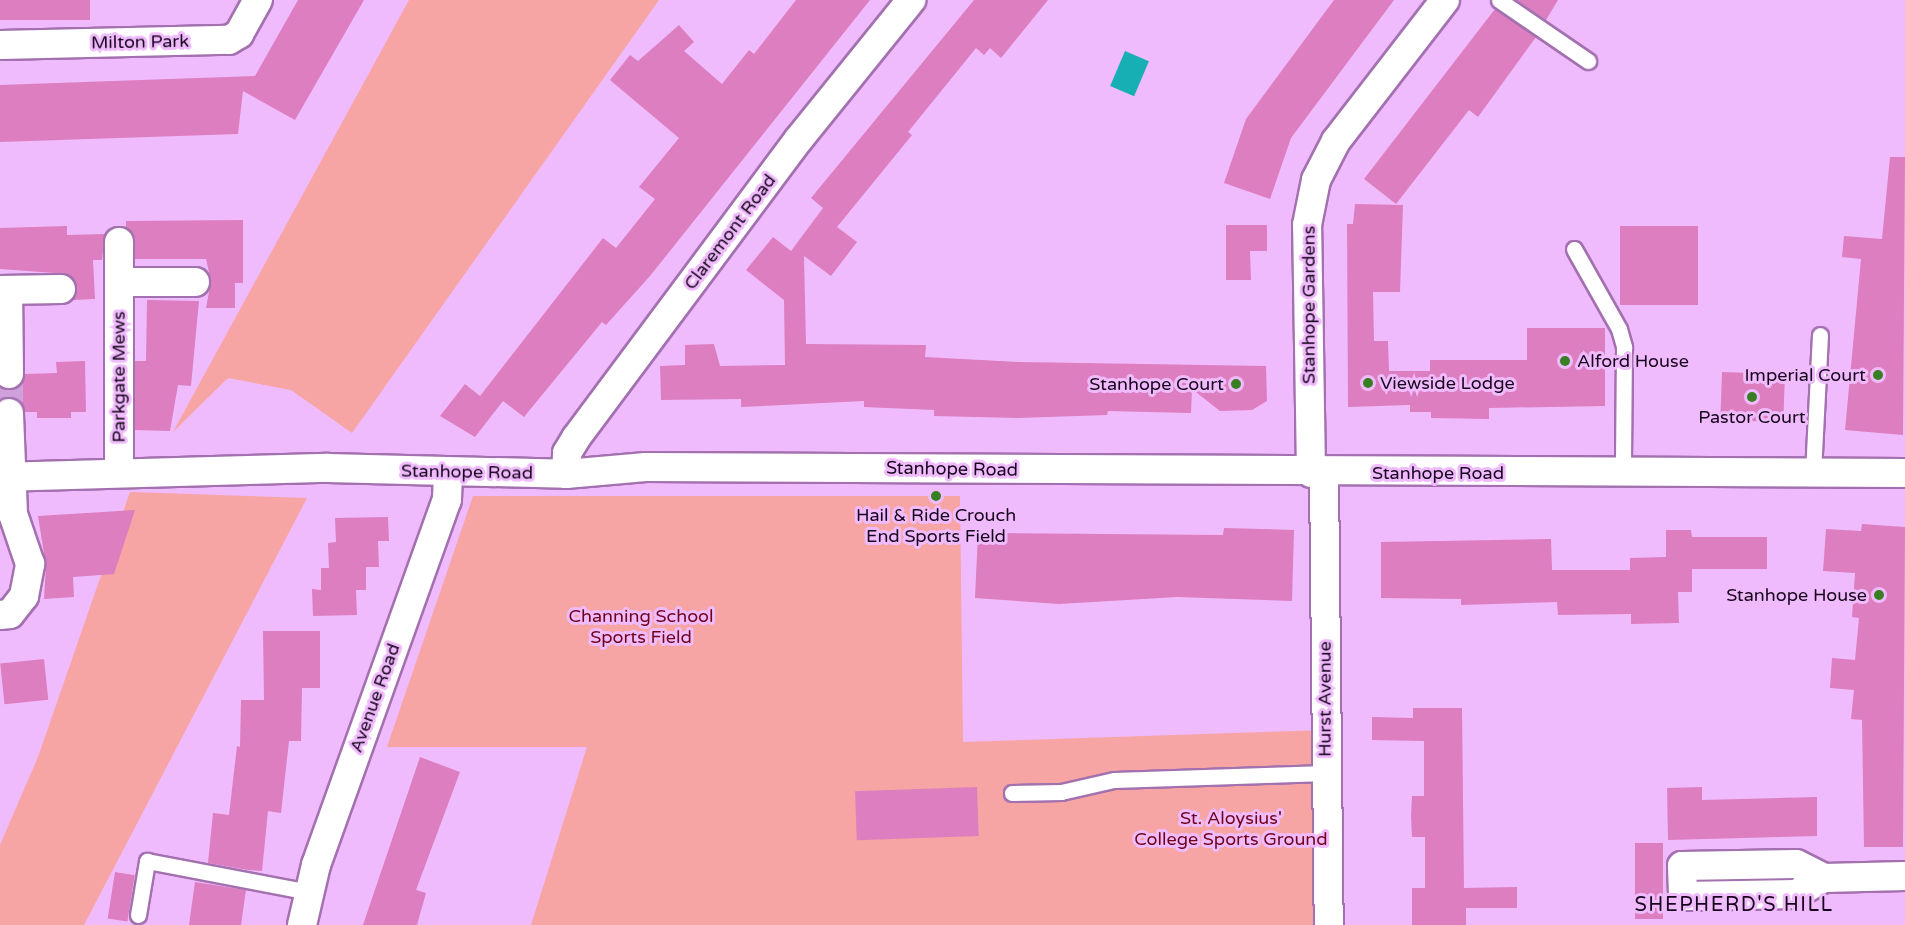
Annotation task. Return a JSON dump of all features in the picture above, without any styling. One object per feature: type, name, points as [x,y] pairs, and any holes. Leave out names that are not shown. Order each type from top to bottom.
[{"type":"street","name":"Milton Park","points":[[0,45],[229,40],[239,34],[258,0]]},
{"type":"street","name":"Claremont Road","points":[[566,474],[567,453],[576,438],[799,139],[911,0]]},
{"type":"street","name":"Stanhope Gardens","points":[[1318,473],[1307,225],[1316,180],[1336,141],[1445,0]]},
{"type":"street","name":"Parkgate Mews","points":[[119,242],[119,471]]},
{"type":"street","points":[[120,282],[195,282]]},
{"type":"street","points":[[9,374],[4,290],[62,290]]},
{"type":"street","points":[[0,615],[10,614],[24,596],[30,564],[14,514],[6,477],[9,413]]},
{"type":"street","name":"Stanhope Road","points":[[6,477],[119,471],[566,474],[646,467],[1318,473],[1905,473]]},
{"type":"street","name":"Avenue Road","points":[[302,925],[310,892],[447,500],[448,472]]},
{"type":"street","name":"Hurst Avenue","points":[[1318,473],[1329,925]]},
{"type":"street","points":[[1824,878],[1905,876]]},
{"type":"lane","points":[[1499,0],[1588,61]]},
{"type":"lane","points":[[1574,249],[1619,329],[1624,346],[1623,473]]},
{"type":"lane","points":[[1813,473],[1820,335]]},
{"type":"lane","points":[[1011,793],[1061,792],[1114,780],[1326,773]]},
{"type":"lane","points":[[138,915],[147,861],[310,892]]},
{"type":"green space","points":[[409,0],[659,0],[352,433],[291,390],[228,378],[173,432]]},
{"type":"green space","points":[[130,492],[307,498],[84,925],[0,925],[0,845],[38,757]]},
{"type":"green space","points":[[473,496],[960,496],[963,742],[1326,730],[1329,925],[531,925],[587,747],[387,747]]},
{"type":"shaded area","points":[[1125,51],[1149,61],[1134,96],[1110,86]]},
{"type":"building","points":[[0,0],[90,0],[90,20],[0,20]]},
{"type":"building","points":[[298,0],[364,0],[295,120],[243,91],[238,134],[0,142],[0,85],[255,76]]},
{"type":"building","points":[[796,0],[870,0],[650,276],[606,325],[602,322],[524,417],[503,401],[475,437],[440,416],[465,384],[480,396],[603,238],[616,248],[655,199],[639,187],[679,138],[610,80],[630,55],[638,61],[679,25],[694,42],[684,51],[722,84],[749,50],[754,54]]},
{"type":"building","points":[[974,0],[1048,0],[1001,58],[990,48],[984,55],[976,48],[908,132],[912,135],[837,227],[857,242],[831,276],[804,256],[806,344],[926,345],[925,357],[1020,362],[1266,366],[1267,401],[1252,410],[1220,411],[1192,389],[1191,413],[1108,411],[1107,415],[1018,418],[934,416],[934,410],[864,407],[864,401],[741,407],[741,399],[661,400],[660,366],[685,365],[685,345],[714,344],[720,366],[785,365],[784,300],[746,270],[773,237],[791,251],[823,208],[811,198]]},
{"type":"building","points":[[1334,0],[1394,0],[1291,138],[1270,199],[1224,183],[1246,119]]},
{"type":"building","points":[[1516,0],[1558,0],[1546,20]]},
{"type":"building","points":[[1495,9],[1536,37],[1478,117],[1469,110],[1396,204],[1364,179]]},
{"type":"building","points":[[1890,157],[1905,157],[1903,435],[1845,430],[1861,259],[1842,257],[1844,236],[1882,239]]},
{"type":"building","points":[[1355,204],[1403,205],[1400,292],[1373,292],[1374,341],[1388,341],[1389,371],[1430,371],[1430,360],[1527,360],[1527,328],[1605,328],[1605,406],[1489,408],[1489,419],[1431,418],[1431,412],[1410,412],[1410,405],[1348,407],[1347,224],[1353,224]]},
{"type":"building","points":[[243,220],[243,283],[235,283],[235,308],[206,308],[211,281],[206,259],[135,259],[134,234],[126,227],[126,221]]},
{"type":"building","points":[[1226,225],[1267,225],[1267,251],[1250,251],[1251,280],[1226,280]]},
{"type":"building","points":[[67,226],[67,235],[105,234],[102,260],[93,260],[95,299],[73,300],[77,288],[68,274],[0,269],[0,228]]},
{"type":"building","name":"Alford House","points":[[1620,226],[1698,226],[1698,305],[1620,305]]},
{"type":"building","points":[[147,300],[199,301],[191,386],[178,385],[170,431],[135,430],[135,361],[146,361]]},
{"type":"building","points":[[85,361],[86,412],[71,412],[71,418],[37,418],[37,412],[25,412],[16,398],[0,399],[0,388],[17,388],[25,374],[57,373],[56,362]]},
{"type":"building","name":"Pastor Court","points":[[1722,372],[1785,374],[1783,422],[1720,420]]},
{"type":"building","points":[[135,510],[114,574],[73,577],[74,597],[44,599],[46,566],[38,516]]},
{"type":"building","points":[[388,517],[389,541],[378,541],[379,567],[366,567],[366,590],[356,590],[357,615],[313,616],[312,589],[321,590],[321,568],[329,568],[328,543],[336,542],[335,518]]},
{"type":"building","points":[[1862,524],[1905,527],[1903,847],[1864,847],[1862,720],[1851,719],[1854,690],[1830,688],[1832,658],[1855,660],[1859,618],[1852,617],[1855,573],[1823,571],[1826,529],[1861,531]]},
{"type":"building","points":[[1224,528],[1294,530],[1292,601],[1177,597],[1059,604],[975,598],[978,533],[1223,535]]},
{"type":"building","points":[[1666,530],[1691,530],[1692,537],[1767,537],[1767,569],[1692,569],[1692,592],[1678,592],[1679,623],[1631,624],[1631,614],[1558,615],[1557,602],[1461,605],[1461,599],[1381,598],[1381,542],[1551,539],[1552,570],[1630,570],[1630,558],[1666,557]]},
{"type":"building","points":[[263,631],[320,631],[320,688],[302,688],[301,741],[289,741],[281,813],[268,811],[262,871],[208,863],[213,813],[229,815],[237,746],[240,747],[241,700],[264,700]]},
{"type":"building","points":[[44,659],[48,700],[5,704],[0,664]]},
{"type":"building","points":[[1413,708],[1462,708],[1464,888],[1517,887],[1517,908],[1466,908],[1466,925],[1412,925],[1412,888],[1425,888],[1425,837],[1412,837],[1411,817],[1412,796],[1424,796],[1424,741],[1372,740],[1372,717],[1413,718]]},
{"type":"building","points":[[420,757],[460,772],[416,890],[426,893],[417,925],[363,925]]},
{"type":"building","points":[[977,787],[979,836],[857,840],[855,791]]},
{"type":"building","points":[[1702,787],[1702,800],[1817,797],[1817,836],[1668,840],[1667,788]]},
{"type":"building","points":[[1635,843],[1663,843],[1663,919],[1635,919]]},
{"type":"building","points":[[115,872],[135,875],[127,922],[108,918]]},
{"type":"building","points":[[195,882],[246,890],[241,925],[189,925]]},
{"type":"tunnel","points":[[9,374],[9,413]]},
{"type":"place","name":"Alford House","points":[[1565,361]]},
{"type":"place","name":"Imperial Court","points":[[1878,375]]},
{"type":"place","name":"Viewside Lodge","points":[[1368,383]]},
{"type":"place","name":"Stanhope Court","points":[[1236,384]]},
{"type":"place","name":"Pastor Court","points":[[1752,397]]},
{"type":"place","name":"Hail & Ride Crouch End Sports Field","points":[[936,496]]},
{"type":"place","name":"Stanhope House","points":[[1879,595]]},
{"type":"district","name":"SHEPHERD'S HILL","points":[[1734,905]]},
{"type":"park label","name":"Channing School Sports Field","points":[[641,627]]},
{"type":"park label","name":"St. Aloysius' College Sports Ground","points":[[1231,829]]}]
